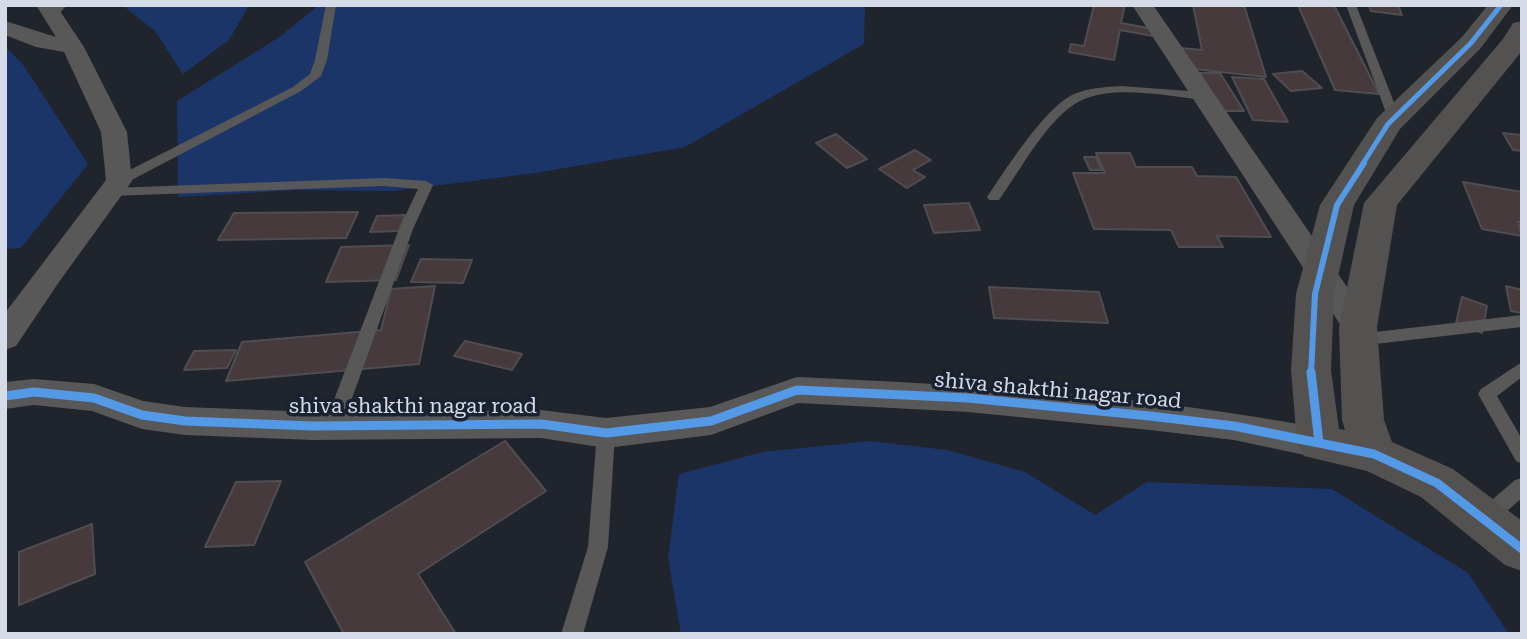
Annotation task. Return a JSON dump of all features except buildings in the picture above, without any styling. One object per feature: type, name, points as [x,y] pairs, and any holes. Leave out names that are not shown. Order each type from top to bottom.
[{"type":"street","points":[[1142,5],[1320,271],[1358,334]]},
{"type":"street","points":[[1501,5],[1471,43],[1394,118],[1337,205],[1315,294],[1311,370],[1319,443],[1374,454],[1437,483],[1522,548]]},
{"type":"street","points":[[5,338],[48,275],[115,187],[114,132],[53,9]]},
{"type":"street","points":[[5,27],[44,42],[73,47]]},
{"type":"street","points":[[1374,454],[1363,420],[1358,334],[1381,203],[1520,35]]},
{"type":"street","name":"shiva shakthi nagar road","points":[[5,396],[34,392],[94,398],[142,415],[185,421],[333,426],[541,424],[606,433],[711,421],[797,390],[968,398],[1150,416],[1234,426],[1319,443]]},
{"type":"lane","points":[[115,187],[297,89],[315,76],[321,60],[331,5]]},
{"type":"lane","points":[[1351,5],[1394,118]]},
{"type":"lane","points":[[994,197],[1061,108],[1077,97],[1130,90],[1203,96]]},
{"type":"lane","points":[[115,187],[384,182],[426,185],[406,229],[333,426]]},
{"type":"lane","points":[[1358,334],[1522,321]]},
{"type":"lane","points":[[1522,368],[1486,394],[1522,456]]},
{"type":"lane","points":[[572,634],[598,547],[606,433]]},
{"type":"lane","points":[[1485,518],[1522,486]]},
{"type":"shaded area","points":[[122,5],[249,5],[229,40],[183,74],[155,31]]},
{"type":"shaded area","points":[[319,5],[865,5],[864,44],[685,147],[536,173],[393,191],[298,190],[178,197],[177,101],[278,38]]},
{"type":"shaded area","points":[[5,46],[24,66],[88,164],[21,248],[5,249]]},
{"type":"shaded area","points":[[870,441],[947,450],[1025,472],[1095,515],[1147,482],[1332,489],[1468,573],[1509,634],[681,634],[668,558],[679,474],[763,452]]},
{"type":"cycle path","points":[[1319,443],[1311,370],[1315,294],[1337,205],[1388,124],[1471,43],[1501,5]]},
{"type":"cycle path","points":[[5,396],[34,392],[94,398],[142,415],[185,421],[313,426],[541,424],[606,433],[711,421],[797,390],[968,398],[1150,416],[1234,426],[1374,454],[1437,483],[1522,549]]}]
